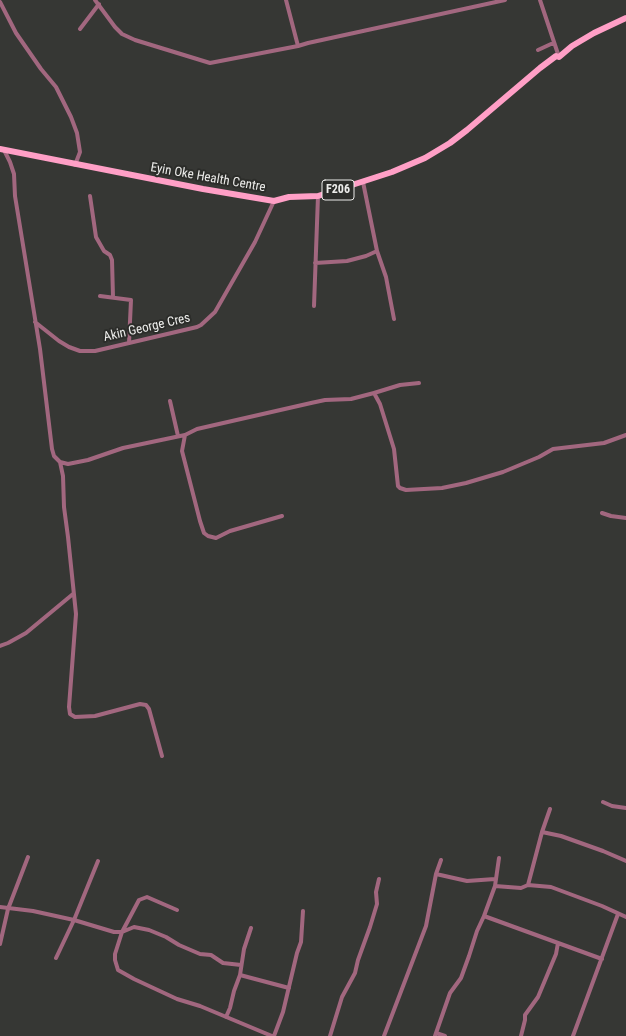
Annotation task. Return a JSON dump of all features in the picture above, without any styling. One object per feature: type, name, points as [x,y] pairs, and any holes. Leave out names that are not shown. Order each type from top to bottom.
[{"type":"main road","name":"Eyin Oke Health Centre","points":[[2,149],[274,201],[289,197],[318,196],[407,166],[450,143],[556,56],[559,57],[572,46],[594,33],[626,18]]},
{"type":"street","points":[[95,0],[122,34],[135,40],[210,63],[298,46],[308,42],[505,0]]},
{"type":"street","points":[[286,0],[298,46]]},
{"type":"street","points":[[540,0],[559,57]]},
{"type":"street","points":[[0,2],[16,33],[41,69],[56,87],[71,117],[77,133],[80,152],[75,164]]},
{"type":"street","points":[[80,29],[99,4]]},
{"type":"street","points":[[538,50],[554,44]]},
{"type":"street","points":[[2,149],[10,162],[14,174],[15,196],[41,356],[52,449],[54,456],[60,462],[68,464],[88,460],[122,448],[185,435],[197,429],[325,400],[351,399],[400,385],[419,383]]},
{"type":"street","points":[[363,182],[377,251],[386,277],[394,319]]},
{"type":"street","points":[[90,196],[96,236],[104,251],[110,255],[112,260],[113,297]]},
{"type":"street","points":[[314,306],[318,196]]},
{"type":"street","name":"Akin George Cres","points":[[35,321],[59,341],[68,347],[80,351],[95,351],[197,327],[215,312],[255,242],[274,201]]},
{"type":"street","points":[[315,263],[347,261],[366,256],[377,251]]},
{"type":"street","points":[[100,296],[131,300],[129,342]]},
{"type":"street","points":[[374,393],[380,404],[394,449],[398,486],[406,490],[442,488],[466,483],[503,472],[539,457],[553,449],[604,443],[626,435]]},
{"type":"street","points":[[170,401],[178,436]]},
{"type":"street","points":[[185,435],[182,451],[204,533],[208,536],[216,538],[230,531],[282,516]]},
{"type":"street","points":[[60,462],[76,614],[69,707],[70,714],[75,717],[95,716],[140,704],[146,705],[149,709],[162,756]]},
{"type":"street","points":[[602,513],[626,518]]},
{"type":"street","points":[[0,646],[8,644],[26,633],[73,594]]},
{"type":"street","points":[[603,802],[612,806],[626,808]]},
{"type":"street","points":[[528,885],[542,832],[550,809]]},
{"type":"street","points":[[542,832],[561,836],[626,861]]},
{"type":"street","points":[[0,944],[8,909],[28,857]]},
{"type":"street","points":[[445,1036],[436,1035],[450,993],[460,978],[470,956],[476,931],[484,916],[494,886],[499,858]]},
{"type":"street","points":[[384,1036],[426,926],[436,874],[441,860]]},
{"type":"street","points":[[56,958],[74,920],[98,861]]},
{"type":"street","points":[[436,874],[467,881],[495,879]]},
{"type":"street","points":[[330,1036],[342,997],[355,973],[370,927],[377,904],[376,892],[379,879]]},
{"type":"street","points":[[494,886],[521,888],[528,885],[551,887],[602,906],[626,917]]},
{"type":"street","points":[[177,910],[147,897],[140,899],[137,902],[122,932],[115,954],[115,963],[118,970],[177,999],[200,1006],[273,1036],[283,1012],[301,942],[303,911]]},
{"type":"street","points":[[0,907],[33,911],[74,920],[114,932],[122,932],[134,927],[149,930],[179,946],[200,954],[211,955],[223,963],[241,965]]},
{"type":"street","points":[[573,1036],[618,914]]},
{"type":"street","points":[[484,916],[602,959]]},
{"type":"street","points":[[226,1017],[240,975],[241,965],[251,928]]},
{"type":"street","points":[[521,1036],[524,1027],[525,1015],[538,997],[556,954],[558,943]]},
{"type":"street","points":[[240,975],[289,988]]}]
